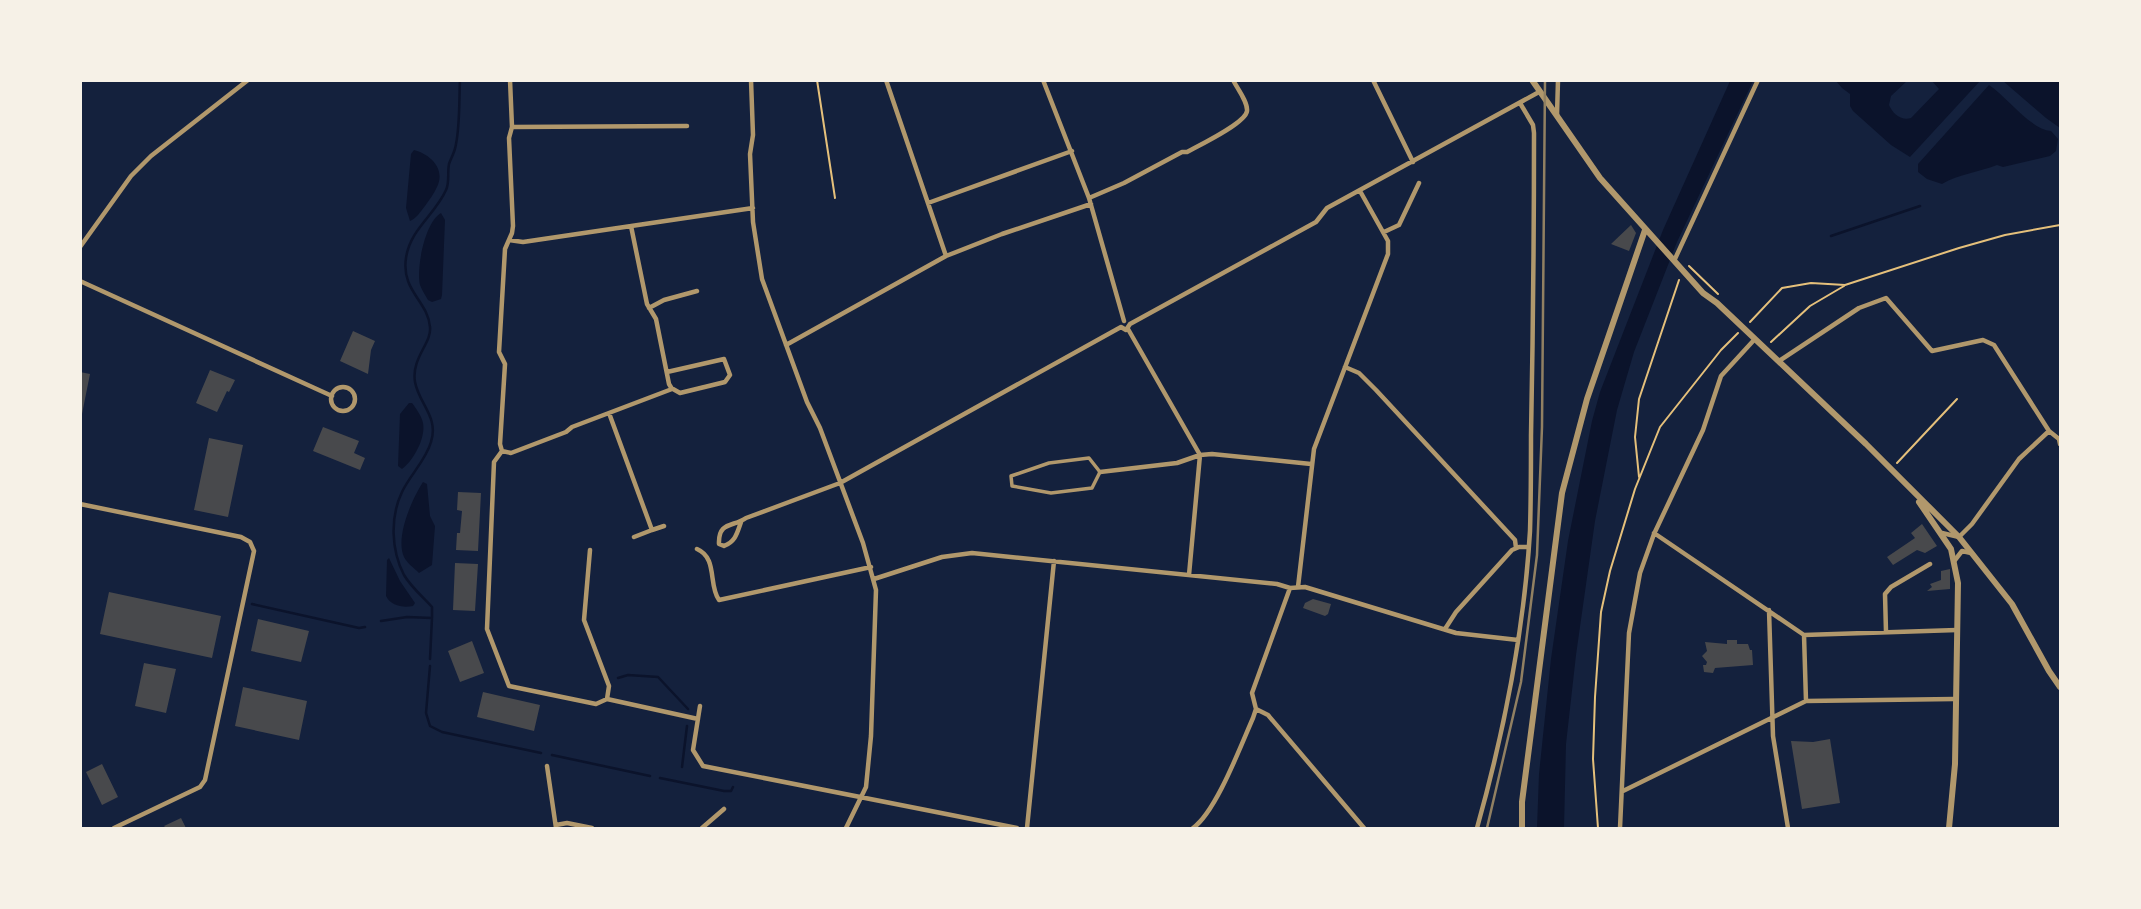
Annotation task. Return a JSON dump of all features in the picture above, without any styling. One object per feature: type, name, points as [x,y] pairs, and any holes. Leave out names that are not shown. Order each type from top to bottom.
[{"type":"street","points":[[80,247],[131,176],[151,156],[248,80]]},
{"type":"street","points":[[502,452],[500,444],[505,363],[499,352],[505,249],[513,226],[509,138],[512,127],[510,80]]},
{"type":"street","points":[[751,80],[753,135],[750,154],[754,235],[760,270],[767,297],[807,402],[820,428],[871,567],[877,600],[866,788],[846,828]]},
{"type":"street","points":[[886,80],[946,256]]},
{"type":"street","points":[[1043,80],[1089,198],[1124,321],[1200,455],[1189,575]]},
{"type":"street","points":[[1089,198],[1186,152],[1244,118],[1247,107],[1233,80]]},
{"type":"street","points":[[1373,80],[1413,162]]},
{"type":"street","points":[[1532,80],[1557,120],[1600,178],[1682,271],[1892,468],[1917,497],[1959,537],[2012,604],[2059,682]]},
{"type":"street","points":[[1557,120],[1558,80]]},
{"type":"street","points":[[1673,260],[1758,80]]},
{"type":"street","points":[[741,522],[736,538],[730,544],[724,547],[719,544],[718,539],[730,523],[741,522],[840,482],[1316,222],[1327,208],[1539,92]]},
{"type":"street","points":[[1477,828],[1492,774],[1518,640],[1528,547],[1534,320],[1534,133],[1533,125],[1520,103]]},
{"type":"street","points":[[512,127],[687,126]]},
{"type":"street","points":[[928,203],[1072,151]]},
{"type":"street","points":[[1384,232],[1399,225],[1419,183]]},
{"type":"street","points":[[1298,587],[1314,449],[1388,254],[1388,241],[1384,232],[1360,191]]},
{"type":"street","points":[[786,345],[946,256],[1091,204]]},
{"type":"street","points":[[509,240],[523,242],[753,208]]},
{"type":"street","points":[[631,226],[649,308],[656,318],[667,372],[673,389],[680,393],[725,382],[730,375],[724,359],[667,372]]},
{"type":"street","points":[[1522,828],[1522,802],[1562,493],[1587,399],[1645,230]]},
{"type":"street","points":[[80,281],[332,396]]},
{"type":"street","points":[[649,308],[664,300],[697,291]]},
{"type":"street","points":[[1778,362],[1859,308],[1886,298],[1932,351],[1983,340],[1994,345],[2060,444]]},
{"type":"street","points":[[1121,327],[1124,321]]},
{"type":"street","points":[[1619,828],[1630,619],[1640,573],[1654,533],[1703,430],[1721,376],[1754,340]]},
{"type":"street","points":[[1345,367],[1359,373],[1397,411],[1515,540],[1516,548]]},
{"type":"street","points":[[347,388],[354,394],[355,402],[348,410],[340,411],[333,406],[332,396],[337,389],[347,388]]},
{"type":"street","points":[[502,452],[511,453],[673,389]]},
{"type":"street","points":[[609,413],[652,530]]},
{"type":"street","points":[[1959,537],[1972,524],[2019,459],[2049,431]]},
{"type":"street","points":[[502,452],[494,462],[486,629],[509,686],[596,704],[607,699],[698,719]]},
{"type":"street","points":[[1100,472],[1177,463],[1212,454],[1311,464]]},
{"type":"street","points":[[1089,458],[1100,472],[1092,488],[1051,493],[1012,486],[1011,476],[1049,463],[1089,458]]},
{"type":"street","points":[[1917,497],[1951,549],[1958,583],[1955,764],[1949,828]]},
{"type":"street","points":[[80,504],[241,537],[250,542],[254,551],[205,779],[200,787],[114,828]]},
{"type":"street","points":[[634,537],[664,526]]},
{"type":"street","points":[[1654,533],[1804,635],[1956,630]]},
{"type":"street","points":[[1941,533],[1959,537]]},
{"type":"street","points":[[1444,629],[1456,612],[1516,548],[1528,547]]},
{"type":"street","points":[[697,549],[708,557],[713,573],[714,594],[719,600],[871,567]]},
{"type":"street","points":[[590,550],[584,620],[609,686],[607,699]]},
{"type":"street","points":[[1955,559],[1962,551],[1971,554]]},
{"type":"street","points":[[874,579],[942,557],[972,553],[1298,587],[1456,633],[1518,640]]},
{"type":"street","points":[[1027,828],[1054,561]]},
{"type":"street","points":[[1886,632],[1885,594],[1891,587],[1930,564]]},
{"type":"street","points":[[1193,828],[1207,811],[1222,785],[1256,709],[1252,693],[1290,588]]},
{"type":"street","points":[[1769,610],[1772,715],[1788,828]]},
{"type":"street","points":[[1804,635],[1806,701]]},
{"type":"street","points":[[1622,792],[1772,715],[1806,701],[1954,699]]},
{"type":"street","points":[[701,706],[693,750],[703,766],[1017,828]]},
{"type":"street","points":[[1256,709],[1268,715],[1364,828]]},
{"type":"street","points":[[547,766],[556,827],[566,823],[592,828]]},
{"type":"street","points":[[702,828],[724,809]]},
{"type":"path","points":[[817,80],[835,198]]},
{"type":"path","points":[[1768,345],[1802,312],[1845,285],[2005,235],[2060,225]]},
{"type":"path","points":[[1639,478],[1636,437],[1639,399],[1682,271]]},
{"type":"path","points":[[1598,828],[1593,760],[1595,684],[1601,612],[1610,571],[1639,478],[1660,427],[1721,350],[1782,288],[1811,283],[1845,285]]},
{"type":"path","points":[[1892,468],[1957,399]]},
{"type":"water","points":[[1730,81],[1753,81],[1677,242],[1634,352],[1617,410],[1595,521],[1576,655],[1566,744],[1564,828],[1537,828],[1539,774],[1551,659],[1568,541],[1592,421],[1600,392],[1663,230]]},
{"type":"water","points":[[1836,81],[1907,81],[1891,96],[1889,105],[1898,116],[1907,119],[1939,89],[1932,81],[1980,81],[1910,157],[1891,145],[1853,111],[1850,94]]},
{"type":"water","points":[[2003,81],[2060,81],[2060,128],[2046,118]]},
{"type":"water","points":[[1989,85],[2035,125],[2051,131],[2058,139],[2056,151],[2050,156],[2003,167],[1997,165],[1942,184],[1927,179],[1918,172],[1918,164]]},
{"type":"water","points":[[414,150],[435,163],[439,180],[425,206],[417,217],[410,221],[406,208],[411,154]]},
{"type":"water","points":[[441,213],[445,220],[442,295],[441,299],[432,302],[428,300],[420,285],[419,268],[426,235],[435,218]]},
{"type":"water","points":[[412,403],[419,413],[423,435],[418,449],[402,469],[398,466],[400,414]]},
{"type":"water","points":[[423,482],[427,484],[430,516],[435,526],[432,565],[419,573],[404,557],[402,539],[410,508]]},
{"type":"water","points":[[389,558],[415,603],[413,606],[398,606],[386,596]]},
{"type":"building","points":[[1631,225],[1636,233],[1629,251],[1611,244]]},
{"type":"building","points":[[353,331],[375,341],[368,374],[340,361]]},
{"type":"building","points":[[210,370],[235,380],[217,412],[196,403]]},
{"type":"building","points":[[80,372],[90,374],[82,414],[80,414]]},
{"type":"building","points":[[323,427],[359,441],[354,453],[365,458],[360,470],[313,451]]},
{"type":"building","points":[[209,438],[243,445],[228,517],[194,510]]},
{"type":"building","points":[[458,492],[481,493],[478,551],[456,550],[462,511],[457,510]]},
{"type":"building","points":[[1922,524],[1937,546],[1925,553],[1917,550],[1893,565],[1887,557],[1915,538],[1911,533]]},
{"type":"building","points":[[455,563],[478,564],[475,611],[453,610]]},
{"type":"building","points":[[1950,569],[1950,589],[1927,591],[1932,587],[1930,584],[1941,580],[1941,571]]},
{"type":"building","points":[[109,592],[221,616],[212,658],[100,634]]},
{"type":"building","points":[[1313,599],[1331,604],[1328,614],[1325,616],[1303,608],[1305,603]]},
{"type":"building","points":[[258,619],[309,631],[301,662],[251,651]]},
{"type":"building","points":[[1727,640],[1748,644],[1752,650],[1753,665],[1715,668],[1713,673],[1704,672],[1703,665],[1707,662],[1702,656],[1707,651],[1705,642],[1727,644]]},
{"type":"building","points":[[472,641],[484,673],[460,682],[448,651]]},
{"type":"building","points":[[144,663],[176,669],[166,713],[135,706]]},
{"type":"building","points":[[243,687],[307,701],[299,740],[235,726]]},
{"type":"building","points":[[483,692],[540,705],[534,731],[477,717]]},
{"type":"building","points":[[1830,739],[1840,803],[1802,809],[1791,741],[1813,742]]},
{"type":"building","points":[[102,764],[118,797],[102,805],[86,772]]},
{"type":"building","points":[[181,818],[186,828],[164,826]]},
{"type":"waterway","points":[[432,618],[432,607],[404,575],[394,544],[398,502],[425,455],[433,433],[431,418],[415,382],[416,366],[428,339],[430,327],[425,310],[407,279],[406,258],[412,239],[447,187],[459,120],[460,80]]},
{"type":"waterway","points":[[1831,236],[1920,206]]},
{"type":"waterway","points":[[252,604],[359,628],[365,627]]},
{"type":"waterway","points":[[381,621],[407,617],[432,618],[430,659]]},
{"type":"waterway","points":[[430,666],[426,713],[430,726],[442,732],[541,753]]},
{"type":"waterway","points":[[618,678],[628,675],[658,677],[688,709]]},
{"type":"waterway","points":[[682,767],[687,726]]},
{"type":"waterway","points":[[552,755],[650,776]]},
{"type":"waterway","points":[[660,778],[724,791],[731,791],[733,787]]},
{"type":"railway","points":[[1487,828],[1521,682],[1537,555],[1542,427],[1545,80]]}]
